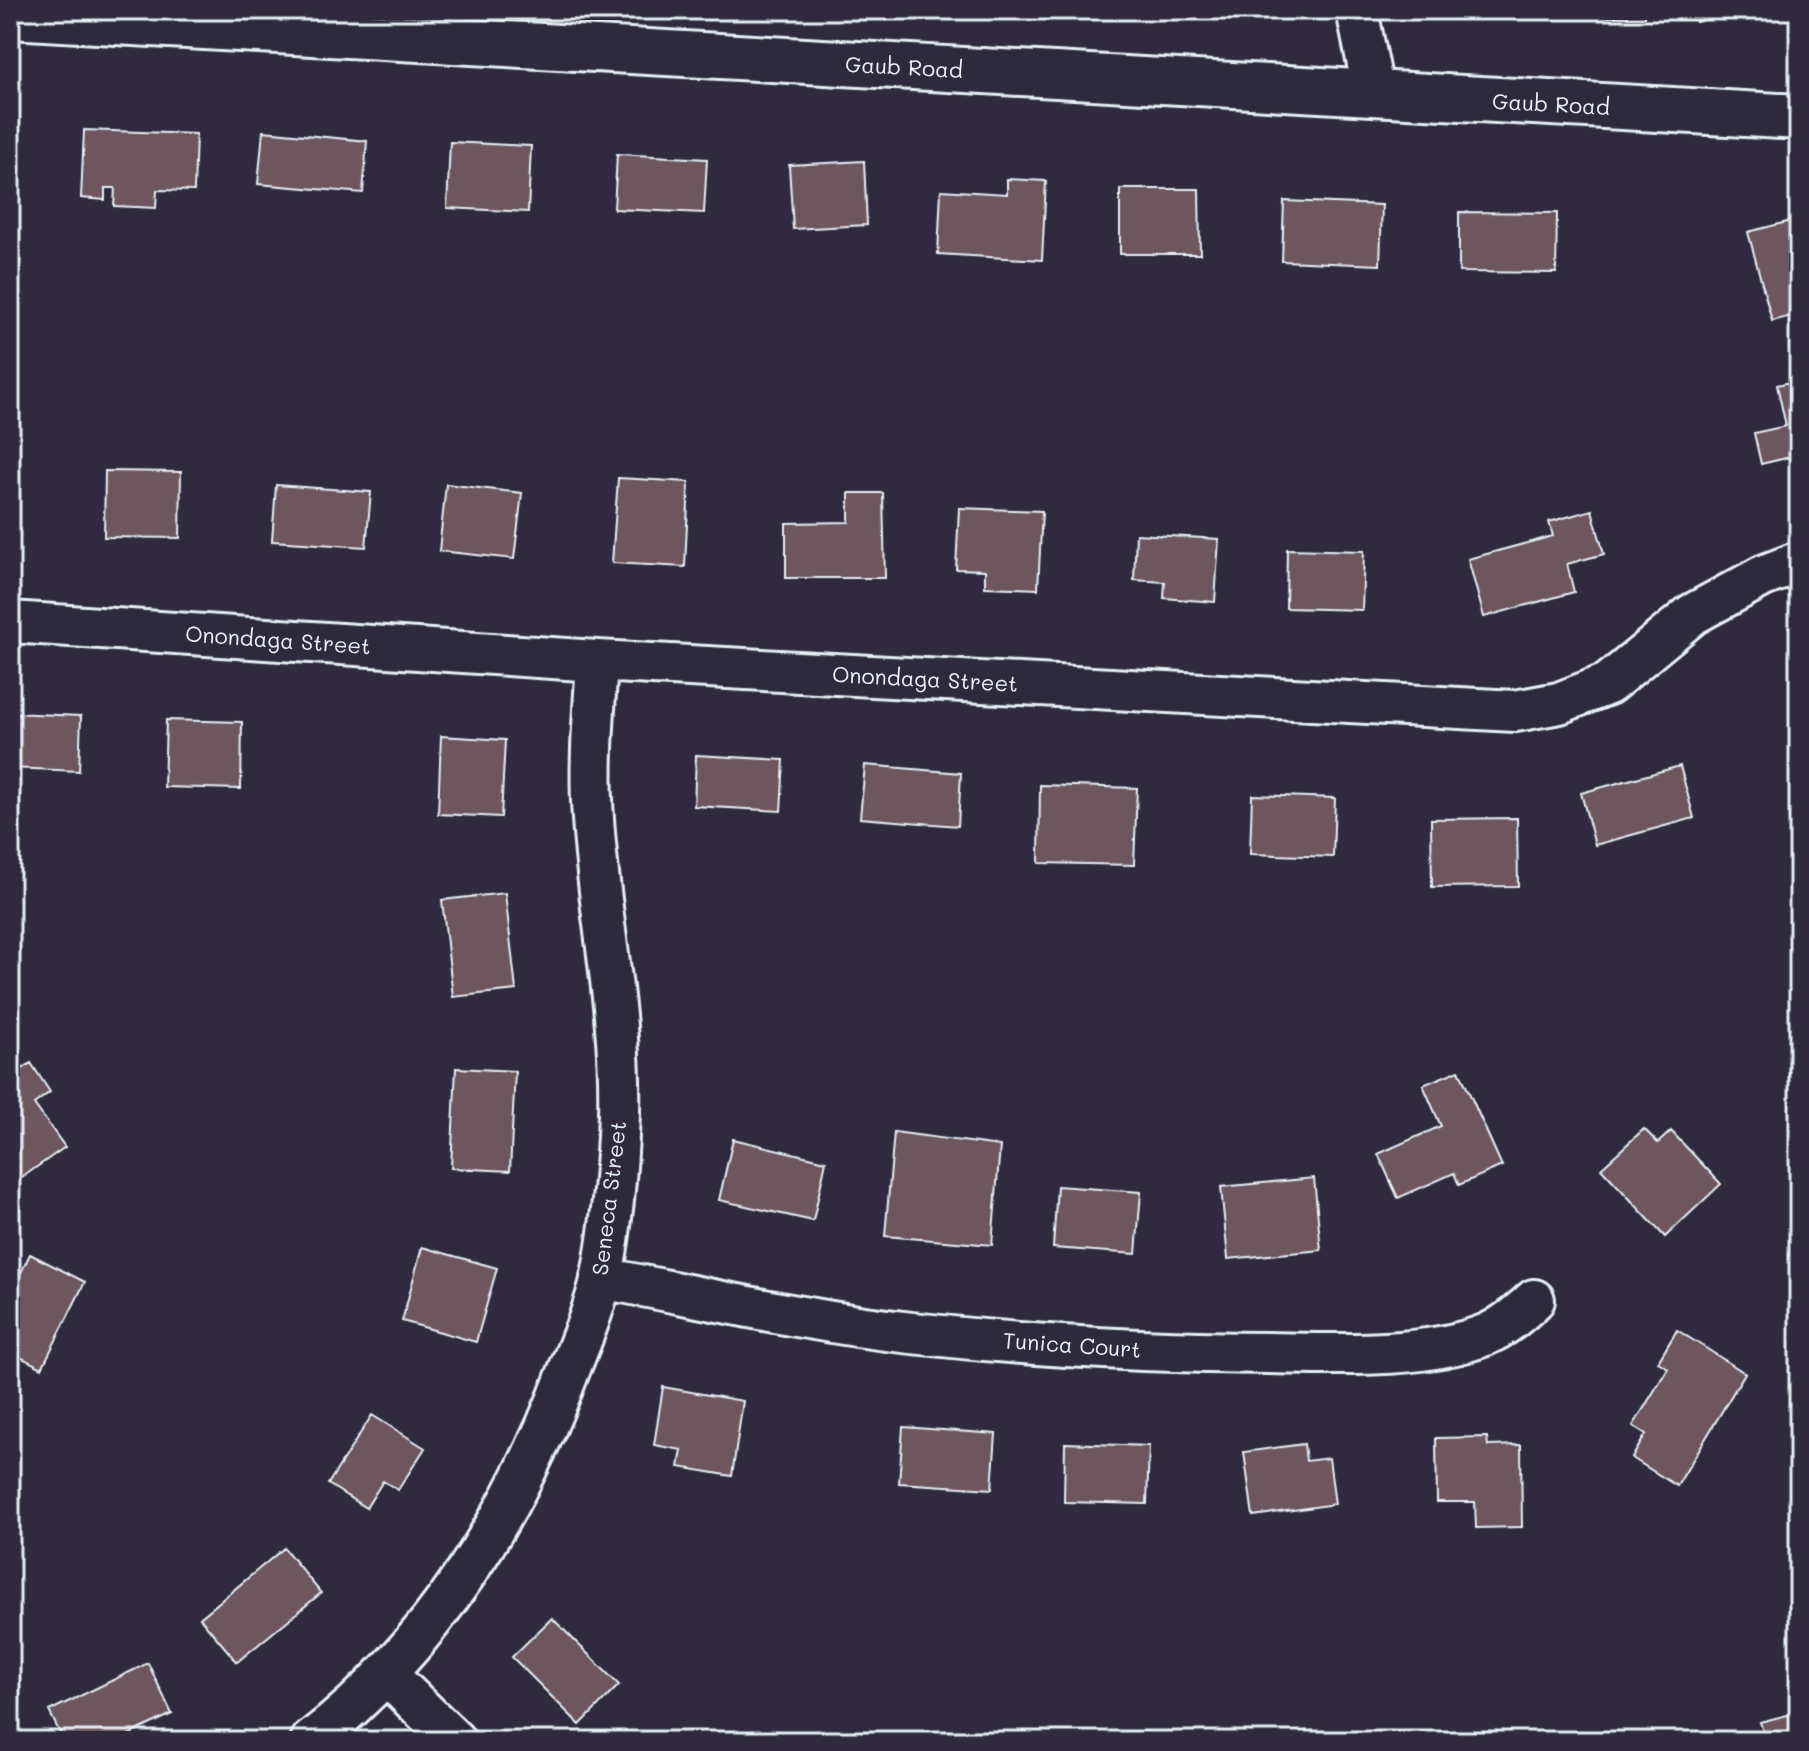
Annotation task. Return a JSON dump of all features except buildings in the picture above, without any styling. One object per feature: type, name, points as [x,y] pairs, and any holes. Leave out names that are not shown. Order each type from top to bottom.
[{"type":"street","points":[[1357,10],[1374,94]]},
{"type":"street","name":"Gaub Road","points":[[10,16],[1799,117]]},
{"type":"street","name":"Onondaga Street","points":[[10,622],[597,661],[1515,711],[1559,703],[1608,684],[1693,614],[1763,576],[1799,562]]},
{"type":"street","name":"Seneca Street","points":[[311,1741],[345,1715],[387,1675],[433,1619],[496,1525],[542,1437],[601,1278],[613,1196],[619,1113],[614,1007],[593,816],[597,661]]},
{"type":"street","name":"Tunica Court","points":[[601,1278],[910,1333],[1215,1353],[1313,1354],[1450,1344],[1485,1335],[1510,1321],[1534,1300]]},
{"type":"street","points":[[387,1675],[455,1741]]}]
